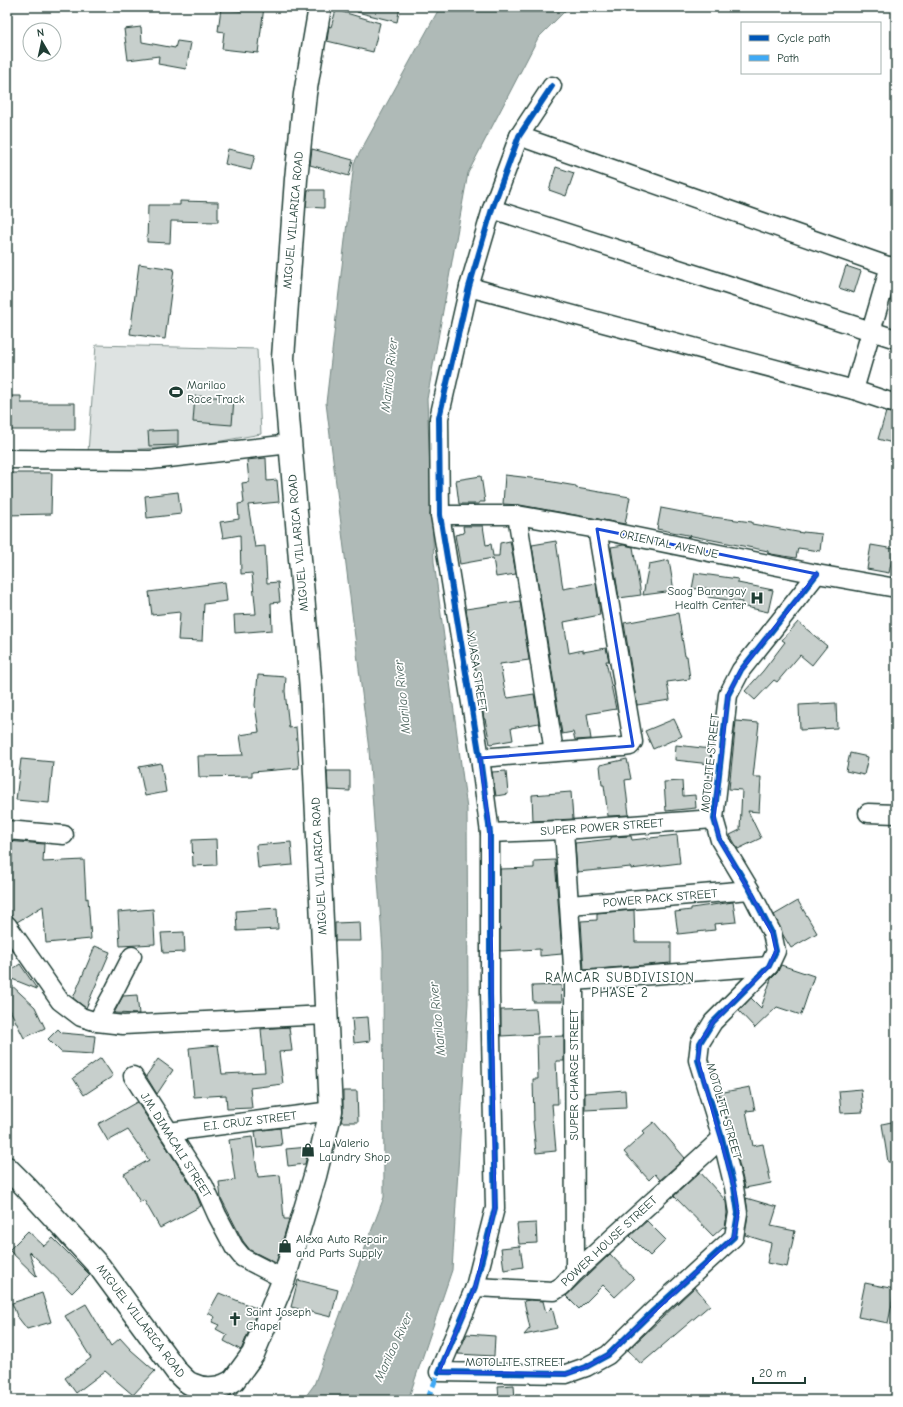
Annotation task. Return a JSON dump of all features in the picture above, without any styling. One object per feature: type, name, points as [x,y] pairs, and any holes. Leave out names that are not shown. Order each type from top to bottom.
[{"type":"main road","name":"MIGUEL VILLARICA ROAD","points":[[7,1168],[100,1266],[177,1372],[190,1384],[212,1394],[230,1384],[234,1380],[253,1354],[284,1279],[315,1176],[331,1110],[311,689],[282,358],[296,178],[305,94],[320,7]]},
{"type":"street","name":"YUASA STREET","points":[[439,1372],[475,1287],[495,1208],[490,994],[490,833],[480,758],[440,515],[439,418],[469,287],[492,209],[519,136],[552,86]]},
{"type":"street","points":[[519,136],[893,267],[854,390]]},
{"type":"street","points":[[492,209],[896,339]]},
{"type":"street","points":[[469,287],[854,390],[896,404]]},
{"type":"street","points":[[7,459],[151,460],[290,444]]},
{"type":"street","name":"ORIENTAL AVENUE","points":[[440,515],[518,515],[597,529],[817,574],[896,588]]},
{"type":"street","points":[[518,515],[554,752]]},
{"type":"street","points":[[480,758],[630,746],[633,742],[597,529]]},
{"type":"street","name":"MOTOLITE STREET","points":[[439,1372],[566,1374],[586,1367],[608,1356],[653,1311],[734,1237],[738,1213],[734,1187],[722,1138],[698,1060],[700,1043],[713,1022],[769,966],[776,951],[772,933],[750,890],[720,840],[714,819],[728,695],[741,670],[817,574]]},
{"type":"street","points":[[868,813],[896,814]]},
{"type":"street","name":"SUPER POWER STREET","points":[[490,833],[564,830],[714,819]]},
{"type":"street","points":[[7,830],[64,835]]},
{"type":"street","name":"SUPER CHARGE STREET","points":[[564,830],[574,981],[575,1272]]},
{"type":"street","name":"POWER PACK STREET","points":[[570,905],[750,890]]},
{"type":"street","points":[[7,925],[60,1001],[82,1017],[97,1022],[123,1025],[326,1015]]},
{"type":"street","points":[[97,1022],[132,956]]},
{"type":"street","points":[[574,981],[769,966]]},
{"type":"street","name":"J.M. DIMACALI STREET","points":[[133,1076],[204,1186],[234,1247],[243,1258],[284,1279]]},
{"type":"street","name":"E.I. CRUZ STREET","points":[[169,1132],[331,1110]]},
{"type":"street","name":"POWER HOUSE STREET","points":[[475,1287],[554,1291],[562,1286],[575,1272],[722,1138]]},
{"type":"highlighted area","points":[[597,529],[817,574],[741,670],[728,695],[714,819],[720,840],[772,933],[776,951],[769,966],[713,1022],[700,1043],[698,1060],[734,1187],[738,1213],[734,1237],[608,1355],[586,1367],[566,1374],[439,1372],[475,1287],[495,1208],[490,833],[480,758],[633,746]]},
{"type":"shaded area","name":"Marilao Race Track","points":[[96,345],[257,349],[261,434],[193,446],[88,452]]},
{"type":"water","name":"Marilao River","points":[[440,7],[569,7],[538,38],[468,173],[427,399],[434,562],[467,809],[468,1003],[452,1270],[408,1400],[303,1400],[314,1385],[384,1197],[383,952],[369,750],[326,403],[354,163]]},
{"type":"building","points":[[241,7],[264,7],[258,53],[222,49],[224,32],[218,31],[221,8],[241,11]]},
{"type":"building","points":[[358,7],[400,7],[397,22],[357,12]]},
{"type":"building","points":[[336,10],[380,23],[373,52],[327,41],[329,26],[331,27]]},
{"type":"building","points":[[141,27],[142,42],[175,48],[177,41],[191,43],[186,69],[158,64],[159,56],[128,60],[124,29]]},
{"type":"building","points":[[228,149],[255,155],[251,170],[225,164]]},
{"type":"building","points":[[312,149],[353,160],[349,176],[310,165]]},
{"type":"building","points":[[556,167],[574,173],[566,196],[549,190]]},
{"type":"building","points":[[308,190],[324,190],[324,208],[306,207]]},
{"type":"building","points":[[180,201],[218,202],[218,222],[171,221],[170,243],[147,242],[148,205],[180,205]]},
{"type":"building","points":[[139,264],[174,269],[165,339],[130,334]]},
{"type":"building","points":[[846,266],[861,271],[854,293],[839,288]]},
{"type":"building","points":[[7,396],[21,396],[21,403],[75,403],[75,430],[7,430]]},
{"type":"building","points":[[195,396],[234,398],[232,425],[193,422]]},
{"type":"building","points":[[886,412],[896,414],[896,444],[878,439]]},
{"type":"building","points":[[178,430],[178,445],[149,446],[148,431]]},
{"type":"building","points":[[266,458],[267,481],[277,480],[279,502],[248,505],[255,547],[265,546],[267,583],[278,582],[280,602],[271,603],[272,630],[235,633],[234,615],[256,614],[252,573],[241,574],[240,535],[223,538],[220,522],[239,519],[238,504],[244,503],[242,483],[249,482],[247,460]]},
{"type":"building","points":[[7,473],[52,473],[51,514],[7,515]]},
{"type":"building","points":[[505,475],[548,480],[547,481],[576,486],[576,488],[630,497],[625,524],[520,505],[503,504]]},
{"type":"building","points":[[481,476],[485,502],[479,502],[479,504],[459,504],[456,480]]},
{"type":"building","points":[[178,492],[181,514],[147,518],[145,496]]},
{"type":"building","points":[[661,508],[713,518],[752,522],[752,524],[803,533],[822,534],[820,551],[798,548],[796,558],[657,529]]},
{"type":"building","points":[[463,526],[483,526],[486,545],[491,544],[493,556],[499,556],[500,543],[510,541],[516,574],[496,577],[493,558],[460,564],[455,535],[464,533]]},
{"type":"building","points":[[556,541],[563,589],[596,583],[600,615],[564,622],[569,653],[606,648],[609,661],[606,661],[616,709],[587,714],[591,739],[575,740],[573,732],[562,734],[532,545]]},
{"type":"building","points":[[624,545],[633,547],[641,595],[619,598],[611,547]]},
{"type":"building","points":[[871,545],[894,549],[889,573],[867,569]]},
{"type":"building","points":[[669,560],[674,591],[643,595],[649,564]]},
{"type":"building","points":[[695,573],[738,579],[738,583],[773,590],[768,612],[741,606],[742,602],[708,597],[707,588],[692,589]]},
{"type":"building","points":[[225,582],[227,601],[204,604],[202,641],[178,640],[180,612],[152,615],[149,592]]},
{"type":"building","points":[[520,601],[529,660],[500,664],[506,697],[507,696],[508,698],[534,694],[539,723],[511,728],[513,740],[490,744],[484,719],[466,609]]},
{"type":"building","points":[[678,613],[690,679],[667,682],[670,700],[637,705],[624,623]]},
{"type":"building","points":[[798,622],[827,646],[812,665],[800,655],[777,682],[774,680],[755,700],[745,691],[763,671],[785,642],[782,640]]},
{"type":"building","points":[[258,675],[286,677],[285,691],[289,728],[296,727],[299,768],[252,772],[252,776],[199,777],[198,756],[243,755],[240,735],[259,732],[255,705]]},
{"type":"building","points":[[836,703],[837,728],[800,730],[799,705]]},
{"type":"building","points":[[674,719],[682,736],[653,749],[645,731]]},
{"type":"building","points":[[736,721],[759,723],[753,777],[761,777],[759,812],[748,811],[761,838],[738,849],[730,835],[740,830],[742,790],[729,789]]},
{"type":"building","points":[[676,745],[711,749],[710,764],[675,760]]},
{"type":"building","points":[[850,753],[868,757],[864,775],[846,771]]},
{"type":"building","points":[[21,759],[53,762],[49,803],[16,800]]},
{"type":"building","points":[[627,759],[631,779],[625,780],[629,815],[608,816],[600,765]]},
{"type":"building","points":[[161,763],[166,792],[145,796],[139,767]]},
{"type":"building","points":[[327,771],[350,771],[350,791],[328,790]]},
{"type":"building","points":[[506,771],[508,794],[496,796],[492,772]]},
{"type":"building","points":[[682,781],[683,796],[695,795],[696,808],[666,811],[664,782]]},
{"type":"building","points":[[571,792],[573,819],[533,821],[532,795]]},
{"type":"building","points":[[677,835],[680,863],[631,869],[631,867],[577,872],[575,843],[611,839],[611,837],[631,836],[632,840]]},
{"type":"building","points":[[216,839],[217,865],[193,866],[192,840]]},
{"type":"building","points":[[7,841],[44,844],[43,862],[84,860],[86,899],[88,898],[91,939],[46,943],[43,906],[17,922],[12,916],[7,915]]},
{"type":"building","points":[[291,842],[293,865],[258,868],[256,845]]},
{"type":"building","points":[[555,860],[562,954],[540,956],[540,949],[500,951],[500,869],[534,868],[534,861]]},
{"type":"building","points":[[798,901],[817,933],[791,948],[774,915]]},
{"type":"building","points":[[733,902],[736,922],[714,924],[715,930],[678,934],[675,912],[691,910],[691,908]]},
{"type":"building","points":[[277,908],[278,929],[237,931],[236,911]]},
{"type":"building","points":[[153,909],[155,944],[120,946],[118,912]]},
{"type":"building","points":[[634,910],[635,942],[671,942],[671,963],[584,970],[581,921],[597,920],[597,913]]},
{"type":"building","points":[[360,922],[361,941],[335,941],[335,923]]},
{"type":"building","points":[[184,932],[185,952],[163,953],[161,933]]},
{"type":"building","points":[[95,946],[110,952],[86,1008],[73,998]]},
{"type":"building","points":[[20,964],[37,989],[7,977],[7,973]]},
{"type":"building","points":[[781,965],[814,976],[801,1015],[777,1007],[754,1029],[755,1028],[739,1011],[751,998],[761,1008],[771,979],[777,973]]},
{"type":"building","points":[[7,981],[35,1007],[45,1028],[24,1038],[7,1004]]},
{"type":"building","points":[[561,985],[562,1002],[533,1002],[532,986]]},
{"type":"building","points":[[137,995],[139,1014],[114,1013],[123,996]]},
{"type":"building","points":[[536,1009],[538,1034],[501,1036],[501,1010]]},
{"type":"building","points":[[368,1017],[370,1041],[354,1043],[352,1018]]},
{"type":"building","points":[[289,1027],[292,1051],[279,1052],[283,1084],[250,1088],[252,1108],[227,1109],[226,1095],[194,1097],[189,1048],[218,1045],[222,1074],[265,1072],[261,1029]]},
{"type":"building","points":[[58,1029],[62,1033],[95,1036],[93,1054],[61,1052],[48,1039]]},
{"type":"building","points":[[564,1036],[564,1061],[556,1061],[558,1104],[552,1104],[556,1151],[536,1153],[533,1121],[533,1079],[538,1079],[537,1037]]},
{"type":"building","points":[[101,1058],[113,1076],[84,1095],[73,1078]]},
{"type":"building","points":[[158,1059],[173,1070],[157,1094],[146,1076]]},
{"type":"building","points":[[750,1087],[755,1110],[746,1111],[753,1146],[763,1144],[771,1183],[745,1188],[732,1135],[719,1093]]},
{"type":"building","points":[[861,1089],[863,1112],[841,1113],[839,1091]]},
{"type":"building","points":[[625,1090],[626,1108],[585,1110],[585,1093]]},
{"type":"building","points":[[343,1091],[357,1091],[358,1122],[341,1122],[343,1111]]},
{"type":"building","points":[[137,1102],[195,1191],[201,1206],[160,1228],[144,1200],[140,1202],[124,1174],[149,1160],[128,1130],[108,1141],[98,1124]]},
{"type":"building","points":[[896,1121],[896,1162],[888,1162],[882,1124]]},
{"type":"building","points":[[654,1122],[685,1158],[660,1180],[655,1174],[649,1180],[624,1152],[645,1133],[643,1131]]},
{"type":"building","points":[[280,1128],[282,1145],[257,1148],[255,1131]]},
{"type":"building","points":[[252,1137],[258,1177],[280,1175],[284,1219],[289,1219],[276,1263],[250,1250],[243,1241],[221,1198],[219,1182],[235,1180],[229,1140]]},
{"type":"building","points":[[309,1147],[305,1164],[288,1166],[286,1149]]},
{"type":"building","points":[[700,1172],[726,1201],[727,1213],[725,1228],[723,1227],[713,1236],[674,1196]]},
{"type":"building","points":[[746,1198],[777,1207],[771,1226],[795,1231],[787,1267],[767,1263],[771,1243],[745,1235],[748,1214]]},
{"type":"building","points":[[647,1221],[666,1240],[650,1256],[630,1236]]},
{"type":"building","points":[[536,1223],[537,1243],[519,1244],[517,1224]]},
{"type":"building","points":[[28,1231],[44,1246],[53,1238],[90,1275],[72,1293],[29,1251],[37,1277],[9,1250]]},
{"type":"building","points":[[520,1246],[523,1267],[504,1270],[501,1248]]},
{"type":"building","points":[[610,1254],[634,1279],[615,1297],[603,1285],[579,1309],[566,1296]]},
{"type":"building","points":[[298,1280],[338,1290],[331,1317],[291,1307]]},
{"type":"building","points":[[865,1283],[895,1289],[888,1323],[858,1317]]},
{"type":"building","points":[[695,1287],[710,1305],[641,1364],[628,1350]]},
{"type":"building","points":[[42,1293],[51,1322],[27,1329],[17,1316],[12,1303]]},
{"type":"building","name":"Saint Joseph Chapel","points":[[219,1293],[258,1309],[241,1350],[224,1341],[227,1335],[216,1329],[219,1325],[212,1322],[215,1317],[208,1313]]},
{"type":"building","points":[[524,1301],[543,1301],[546,1313],[552,1307],[557,1328],[524,1335],[530,1328]]},
{"type":"building","points":[[86,1304],[111,1346],[120,1338],[155,1371],[133,1395],[105,1371],[76,1393],[65,1378],[91,1358],[65,1316]]},
{"type":"building","points":[[467,1334],[495,1336],[494,1356],[458,1354]]},
{"type":"building","points":[[514,1385],[515,1400],[499,1400],[498,1386]]},
{"type":"marked path","points":[[427,1400],[439,1372]]},
{"type":"cycle path","points":[[552,86],[519,136],[492,209],[469,287],[439,418],[440,515],[480,758],[490,833],[490,994],[495,1208],[475,1287],[439,1372],[566,1374],[586,1367],[608,1355],[653,1311],[734,1237],[738,1213],[734,1187],[722,1138],[698,1060],[700,1043],[713,1022],[769,966],[776,951],[772,933],[750,890],[720,840],[714,819],[728,695],[741,670],[817,574]]},
{"type":"place","name":"Marilao Race Track","points":[[176,392]]},
{"type":"place","name":"Saog Barangay Health Center","points":[[757,598]]},
{"type":"place","name":"La Valerio Laundry Shop","points":[[308,1150]]},
{"type":"place","name":"Alexa Auto Repair and Parts Supply","points":[[285,1246]]},
{"type":"place","name":"Saint Joseph Chapel","points":[[235,1319]]},
{"type":"district","name":"RAMCAR SUBDIVISION PHASE 2","points":[[620,984]]}]
